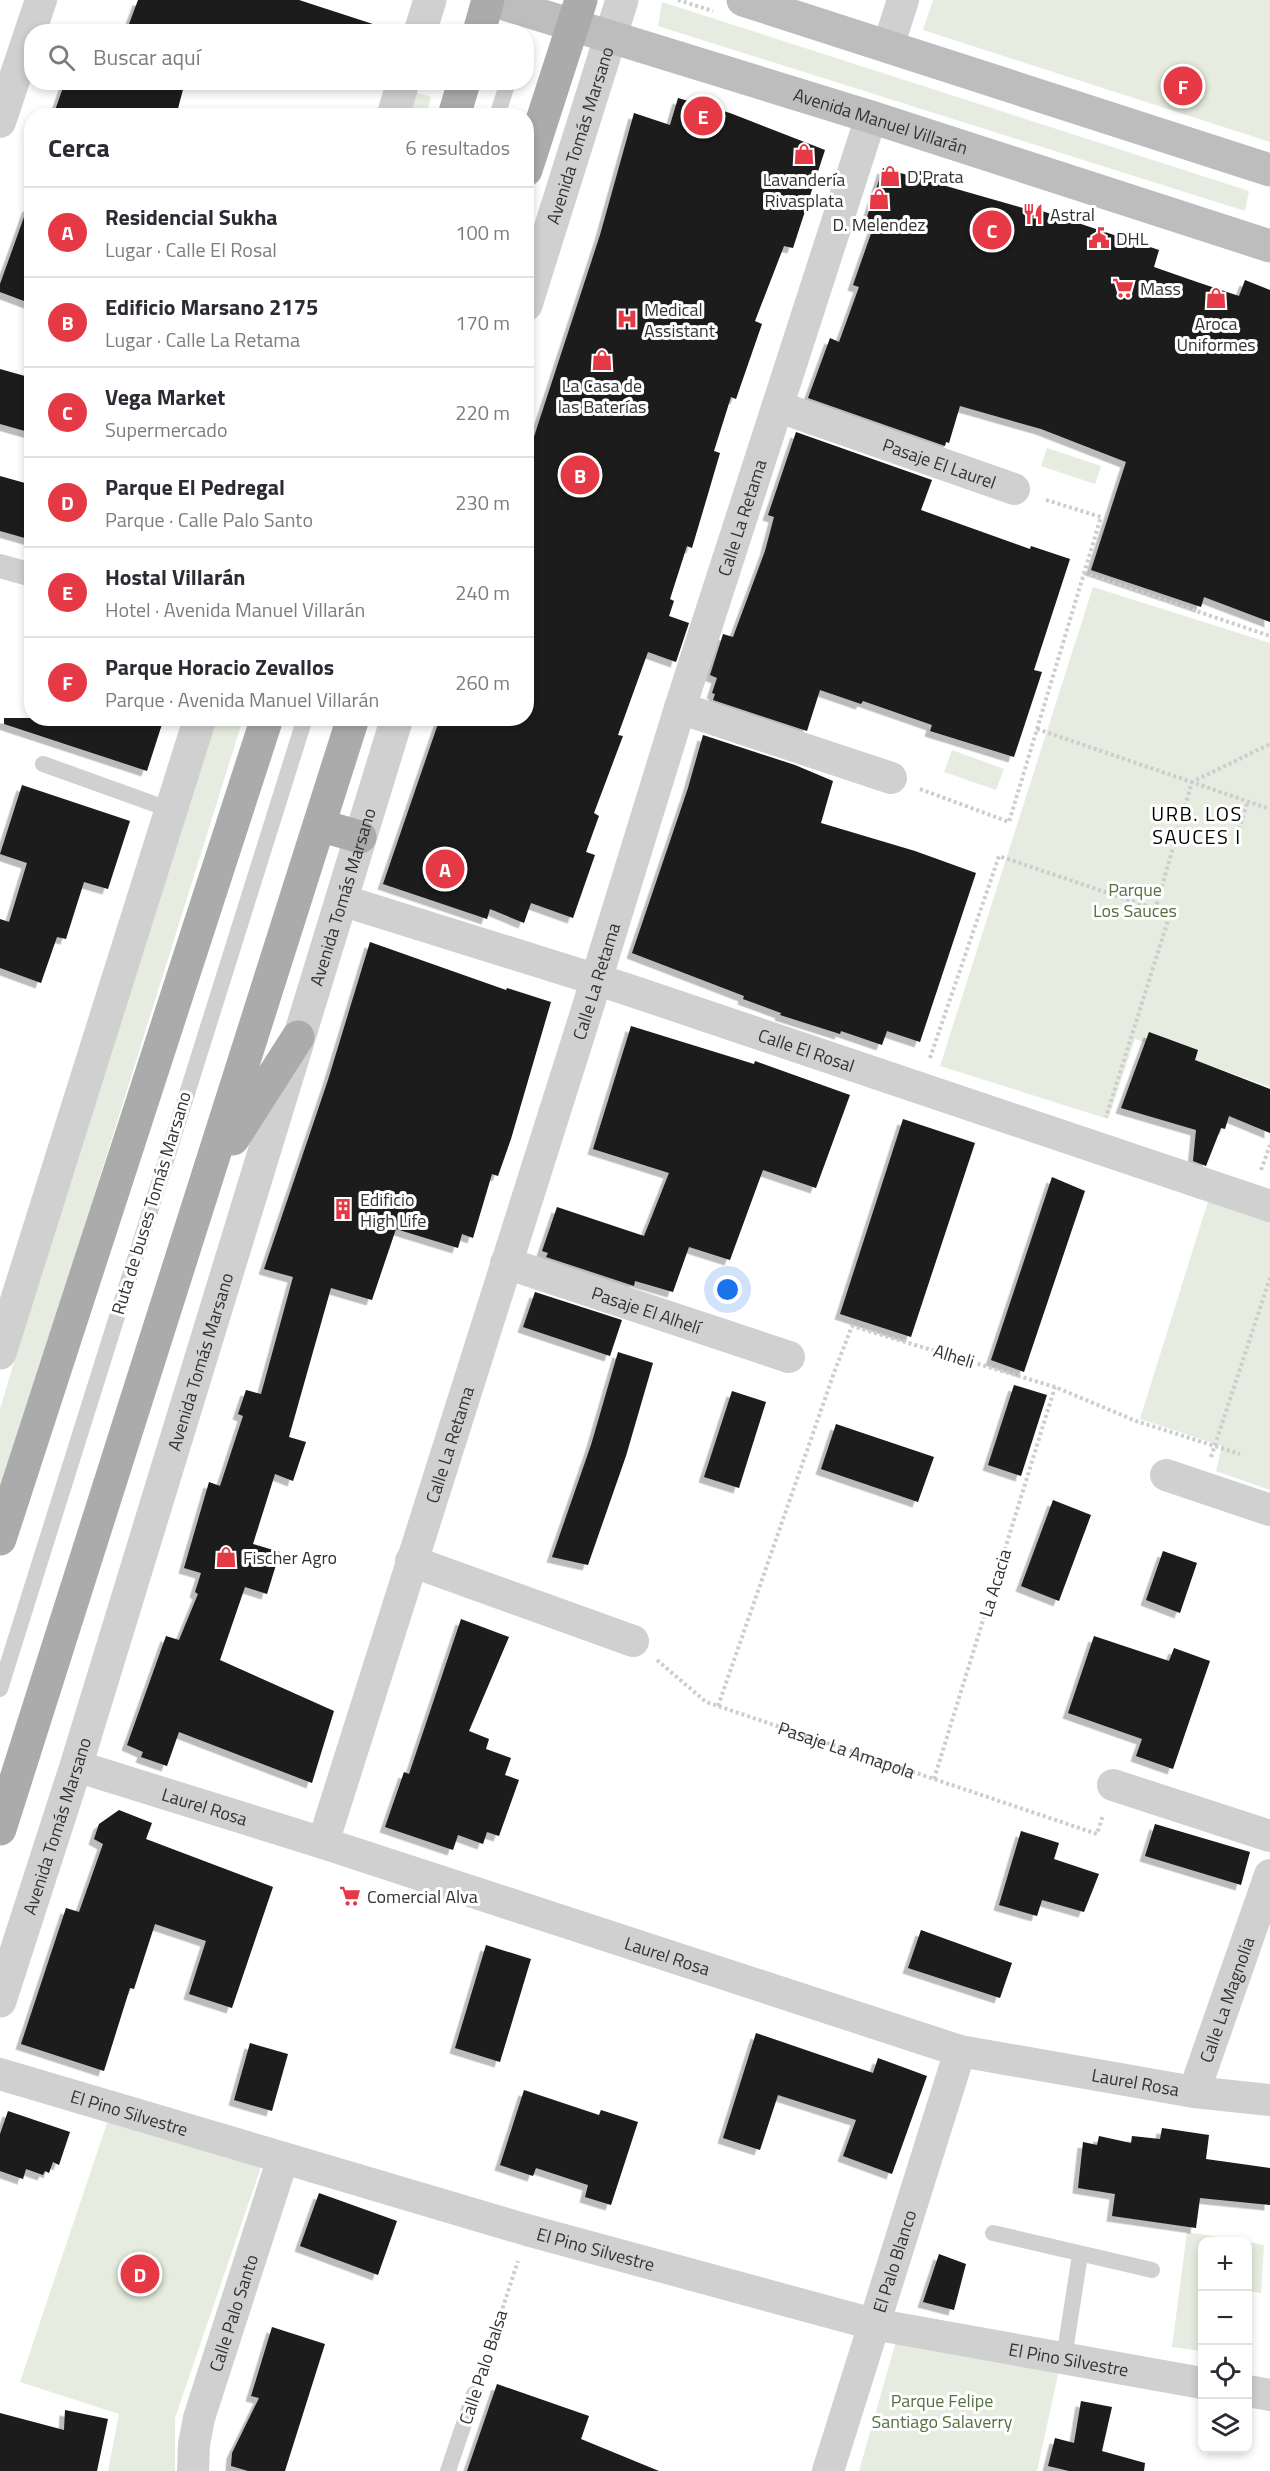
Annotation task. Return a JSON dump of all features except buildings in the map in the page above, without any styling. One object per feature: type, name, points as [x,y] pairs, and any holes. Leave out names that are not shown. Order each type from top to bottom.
[{"type":"main road","name":"Avenida Manuel Villarán","points":[[490,0],[527,14],[577,12],[611,36],[1270,246]]},
{"type":"main road","points":[[482,24],[490,0]]},
{"type":"main road","points":[[743,0],[1270,170]]},
{"type":"main road","points":[[534,146],[577,12]]},
{"type":"main road","points":[[456,108],[462,90]]},
{"type":"main road","points":[[0,1539],[264,726]]},
{"type":"main road","points":[[0,1829],[350,726]]},
{"type":"main road","points":[[319,825],[360,837]]},
{"type":"main road","points":[[209,1175],[298,1037]]},
{"type":"street","points":[[33,24],[41,0]]},
{"type":"street","points":[[422,24],[430,0]]},
{"type":"street","name":"Avenida Tomás Marsano","points":[[534,280],[622,0]]},
{"type":"street","points":[[888,47],[903,0]]},
{"type":"street","points":[[0,122],[24,51]]},
{"type":"street","points":[[395,108],[401,90]]},
{"type":"street","name":"Calle La Retama","points":[[322,1843],[597,980],[680,708],[871,117]]},
{"type":"street","name":"Pasaje El Laurel","points":[[779,407],[1014,489]]},
{"type":"street","points":[[0,566],[24,573]]},
{"type":"street","points":[[680,708],[891,778]]},
{"type":"street","points":[[0,1353],[197,726]]},
{"type":"street","name":"Avenida Tomás Marsano","points":[[0,2001],[76,1766],[395,726]]},
{"type":"street","name":"Calle El Rosal","points":[[341,900],[597,980],[1270,1206]]},
{"type":"street","name":"Pasaje El Alhelí","points":[[506,1263],[789,1357]]},
{"type":"street","points":[[1166,1475],[1270,1510]]},
{"type":"street","points":[[411,1561],[633,1641]]},
{"type":"street","name":"Laurel Rosa","points":[[76,1766],[322,1843],[960,2051],[1194,2092],[1270,2100]]},
{"type":"street","points":[[1113,1785],[1270,1836]]},
{"type":"street","name":"Calle La Magnolia","points":[[1194,2092],[1270,1875]]},
{"type":"street","name":"El Palo Blanco","points":[[828,2471],[960,2051]]},
{"type":"street","name":"El Pino Silvestre","points":[[0,2074],[527,2230],[873,2324],[1198,2382]]},
{"type":"street","name":"Calle Palo Santo","points":[[193,2471],[194,2444],[200,2418],[283,2158]]},
{"type":"street","points":[[1252,2392],[1270,2395]]},
{"type":"lane","points":[[500,108],[505,90]]},
{"type":"lane","name":"Ruta de buses Tomás Marsano","points":[[0,1689],[302,726]]},
{"type":"lane","points":[[43,764],[171,810]]},
{"type":"lane","points":[[993,2233],[1152,2270]]},
{"type":"lane","points":[[1064,2358],[1080,2255]]},
{"type":"lane","name":"Calle Palo Balsa","points":[[448,2471],[474,2394]]},
{"type":"path","name":"Pasaje El Laurel","points":[[1014,489],[1101,518],[1084,573]]},
{"type":"path","points":[[891,778],[1009,822],[1084,573],[1270,636]]},
{"type":"path","points":[[1037,729],[1270,809]]},
{"type":"path","points":[[1155,910],[1192,782],[1270,744]]},
{"type":"path","points":[[1237,835],[1248,801]]},
{"type":"path","points":[[921,1090],[999,856],[1170,914],[1096,1146]]},
{"type":"path","points":[[1206,1488],[1213,1445],[1270,1278]]},
{"type":"path","name":"Alheli","points":[[718,1706],[852,1326],[1055,1387],[1136,1421],[1240,1454]]},
{"type":"path","name":"La Acacia","points":[[934,1779],[1055,1387]]},
{"type":"path","name":"Pasaje La Amapola","points":[[633,1641],[706,1702],[1097,1834],[1113,1785]]},
{"type":"path","name":"Calle Palo Balsa","points":[[474,2394],[518,2262]]},
{"type":"green space","points":[[933,0],[1270,0],[1270,142],[923,30]]},
{"type":"green space","points":[[662,2],[1249,191],[1245,211],[658,26]]},
{"type":"green space","points":[[414,92],[431,97],[428,108],[409,108]]},
{"type":"green space","points":[[1047,448],[1101,466],[1095,484],[1041,466]]},
{"type":"green space","name":"Parque Los Sauces","points":[[1093,587],[1270,643],[1270,1087],[1135,1039],[1108,1119],[940,1066]]},
{"type":"green space","points":[[205,726],[241,726],[0,1496],[0,1409]]},
{"type":"green space","points":[[952,750],[1004,769],[996,790],[944,772]]},
{"type":"green space","points":[[1210,1195],[1270,1217],[1270,1490],[1216,1471],[1222,1446],[1140,1419]]},
{"type":"green space","points":[[108,2120],[261,2167],[175,2418],[175,2471],[108,2471],[119,2414],[20,2382]]},
{"type":"green space","points":[[1187,2232],[1218,2237],[1198,2237],[1198,2350],[1172,2347]]},
{"type":"green space","points":[[1252,2243],[1264,2245],[1261,2293],[1252,2292]]},
{"type":"green space","name":"Parque Felipe Santiago Salaverry","points":[[896,2341],[1059,2370],[1037,2471],[859,2471]]},
{"type":"place","name":"Parque Horacio Zevallos","points":[[1183,86]]},
{"type":"place","name":"Hostal Villarán","points":[[703,116]]},
{"type":"place","name":"Lavandería Rivasplata","points":[[804,154]]},
{"type":"place","name":"D'Prata","points":[[890,176]]},
{"type":"place","name":"D. Melendez","points":[[879,199]]},
{"type":"place","name":"Astral","points":[[1033,214]]},
{"type":"place","name":"Vega Market","points":[[992,230]]},
{"type":"place","name":"DHL","points":[[1099,238]]},
{"type":"place","name":"Mass","points":[[1123,288]]},
{"type":"place","name":"Aroca Uniformes","points":[[1216,298]]},
{"type":"place","name":"Medical Assistant","points":[[627,319]]},
{"type":"place","name":"La Casa de las Baterías","points":[[602,360]]},
{"type":"place","name":"Edificio Marsano 2175","points":[[580,475]]},
{"type":"place","name":"Residencial Sukha","points":[[445,869]]},
{"type":"place","name":"Edificio High Life","points":[[343,1209]]},
{"type":"place","name":"Fischer Agro","points":[[226,1557]]},
{"type":"place","name":"Comercial Alva","points":[[350,1896]]},
{"type":"place","name":"Parque El Pedregal","points":[[140,2274]]},
{"type":"district","name":"URB. LOS SAUCES I","points":[[1197,824]]}]
